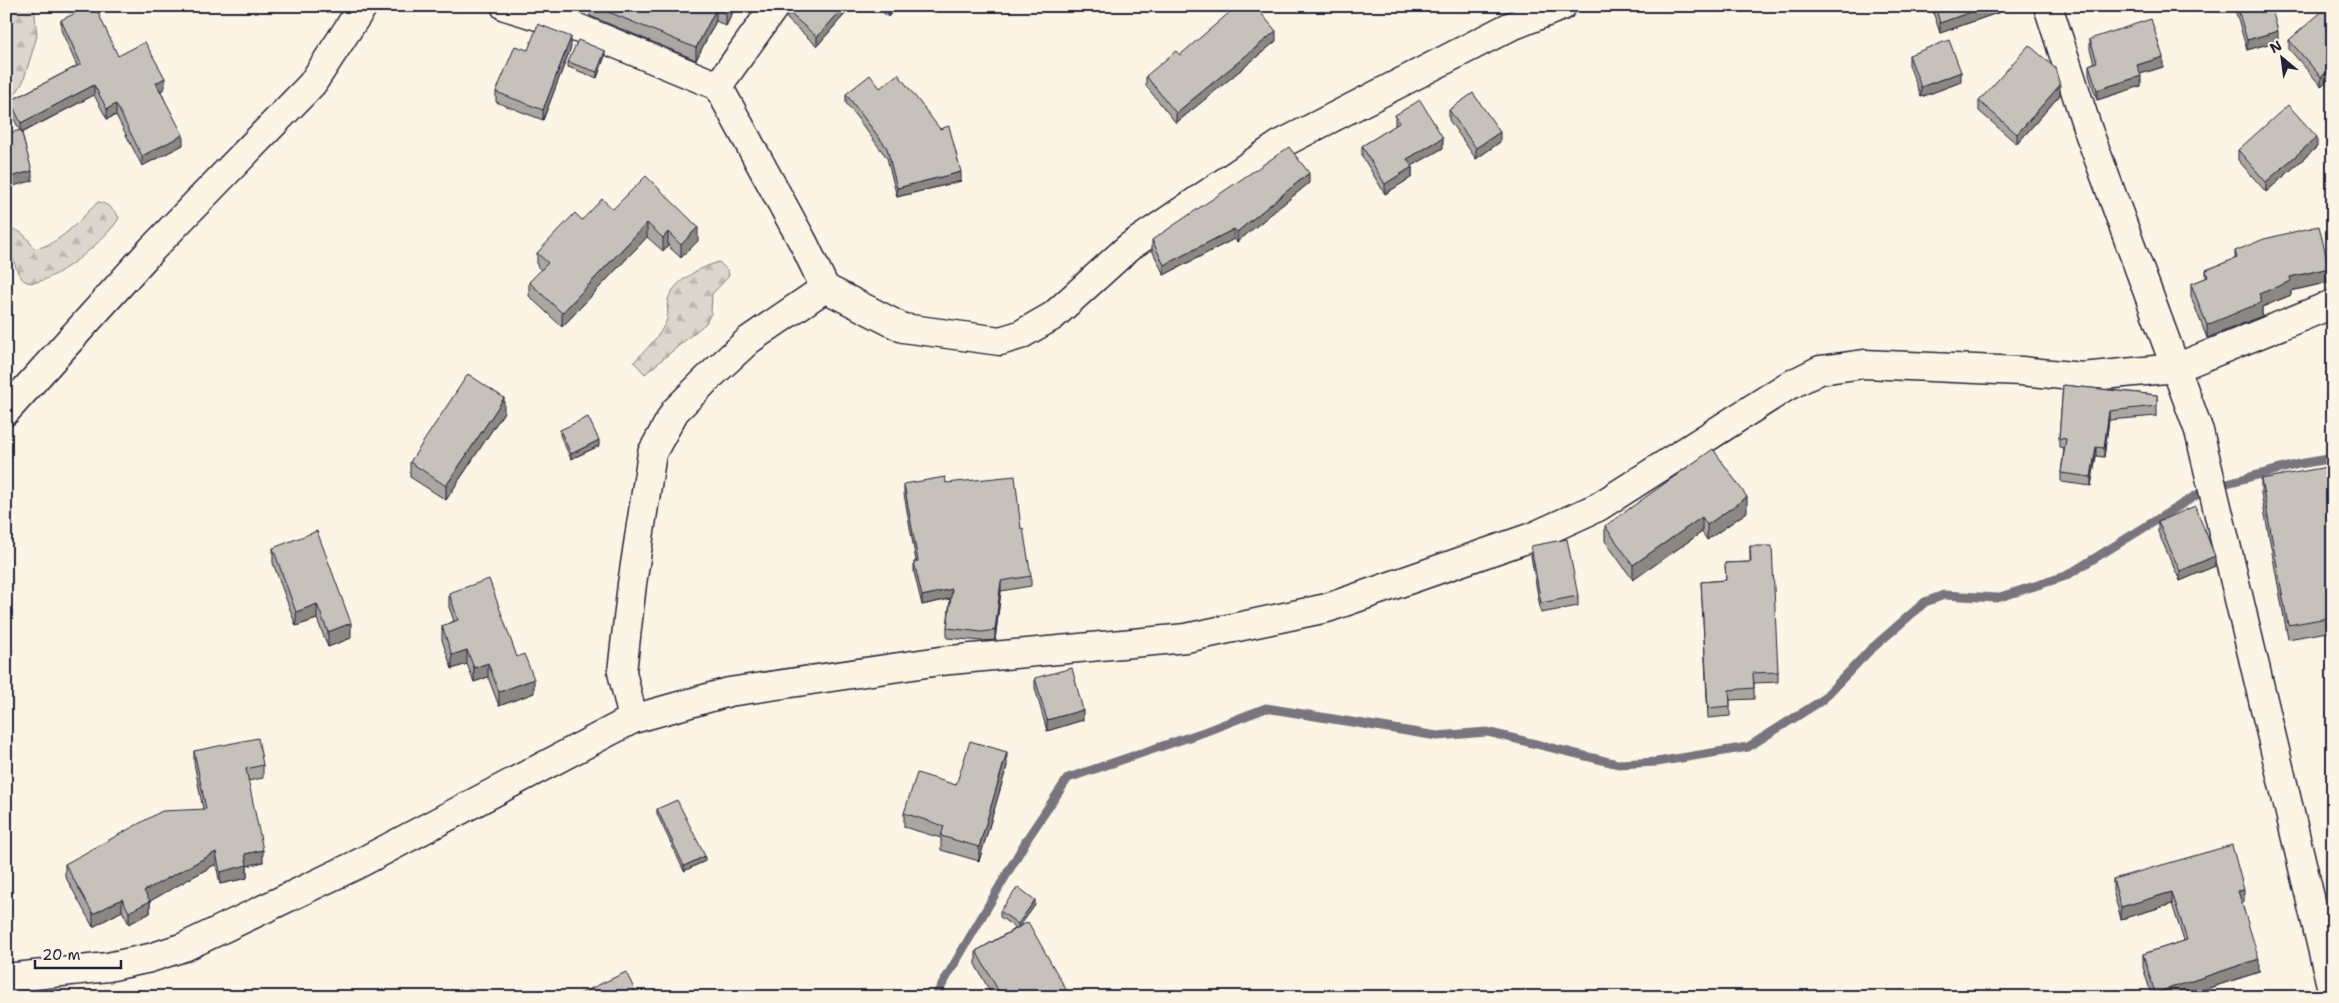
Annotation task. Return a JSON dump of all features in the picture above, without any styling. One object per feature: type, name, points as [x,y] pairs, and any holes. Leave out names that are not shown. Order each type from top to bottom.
[{"type":"street","points":[[6,411],[152,249],[312,84],[363,6]]},
{"type":"street","points":[[505,6],[580,29],[718,86],[804,244],[825,288],[903,328],[1000,341],[1020,335],[1053,316],[1129,247],[1279,145],[1509,27],[1562,6]]},
{"type":"street","points":[[718,86],[775,6]]},
{"type":"street","points":[[2048,6],[2088,130],[2199,431],[2333,994]]},
{"type":"street","points":[[633,719],[622,672],[632,584],[652,453],[675,411],[708,378],[749,340],[825,288]]},
{"type":"street","points":[[6,978],[108,966],[150,958],[184,947],[356,864],[633,719],[729,692],[940,661],[1186,638],[1327,608],[1532,537],[1598,507],[1786,387],[1820,370],[1864,364],[2021,371],[2082,377],[2176,368],[2333,304]]},
{"type":"green space","points":[[6,6],[34,6],[37,36],[23,82],[6,109]]},
{"type":"green space","points":[[98,202],[110,207],[119,218],[104,237],[63,270],[49,277],[37,282],[27,282],[21,278],[6,242],[10,229],[22,233],[34,249],[43,247],[61,237]]},
{"type":"green space","points":[[719,262],[728,271],[729,276],[712,294],[711,313],[706,323],[645,374],[634,362],[661,331],[668,317],[667,302],[671,293],[689,276],[704,267]]},
{"type":"building","points":[[90,6],[95,6],[118,56],[145,42],[165,78],[156,83],[183,135],[142,156],[116,104],[107,109],[94,85],[21,123],[10,101],[81,64],[61,20]]},
{"type":"building","points":[[594,6],[730,6],[726,14],[716,9],[696,48]]},
{"type":"building","points":[[791,6],[845,6],[817,37],[787,11]]},
{"type":"building","points":[[1237,6],[1255,6],[1276,31],[1176,113],[1146,76],[1176,51],[1180,55]]},
{"type":"building","points":[[1935,6],[1987,6],[1940,23]]},
{"type":"building","points":[[2237,6],[2271,6],[2278,31],[2247,40]]},
{"type":"building","points":[[2326,8],[2333,16],[2333,67],[2321,77],[2289,40]]},
{"type":"building","points":[[2151,19],[2163,57],[2137,65],[2141,76],[2097,90],[2089,65],[2097,62],[2090,39]]},
{"type":"building","points":[[538,24],[571,37],[543,110],[496,92],[515,46],[528,50]]},
{"type":"building","points":[[578,40],[605,51],[597,72],[568,62]]},
{"type":"building","points":[[1949,40],[1961,72],[1921,87],[1909,55]]},
{"type":"building","points":[[2029,45],[2055,68],[2060,85],[2017,134],[1979,101]]},
{"type":"building","points":[[898,74],[940,129],[949,126],[961,172],[897,188],[887,148],[846,94],[870,75],[880,88]]},
{"type":"building","points":[[1473,93],[1500,132],[1476,148],[1449,110]]},
{"type":"building","points":[[1420,100],[1443,138],[1407,159],[1412,167],[1385,184],[1362,146],[1399,123],[1395,115]]},
{"type":"building","points":[[2288,105],[2317,137],[2266,182],[2238,150]]},
{"type":"building","points":[[21,130],[32,171],[6,178],[6,134]]},
{"type":"building","points":[[1289,147],[1309,173],[1237,232],[1234,229],[1164,265],[1152,240]]},
{"type":"building","points":[[2331,169],[2333,169],[2333,193]]},
{"type":"building","points":[[646,176],[698,227],[681,245],[668,232],[663,238],[647,223],[562,313],[529,282],[548,263],[537,253],[575,213],[582,220],[602,199],[613,209]]},
{"type":"building","points":[[2319,226],[2329,268],[2290,277],[2291,281],[2259,294],[2262,302],[2207,325],[2191,284],[2208,277],[2206,270],[2237,258],[2235,251],[2264,239]]},
{"type":"building","points":[[468,374],[504,398],[446,486],[410,462]]},
{"type":"building","points":[[2063,385],[2157,395],[2157,406],[2109,411],[2104,448],[2096,447],[2091,477],[2061,473],[2066,439],[2059,438]]},
{"type":"building","points":[[588,417],[599,440],[571,454],[560,430]]},
{"type":"building","points":[[1713,449],[1747,497],[1707,525],[1702,517],[1633,565],[1605,526]]},
{"type":"building","points":[[2327,467],[2333,470],[2333,617],[2288,625],[2261,479]]},
{"type":"building","points":[[1015,476],[1021,529],[1023,528],[1031,576],[1001,581],[995,630],[982,632],[947,628],[952,589],[922,596],[914,562],[918,561],[904,484],[945,477],[946,483]]},
{"type":"building","points":[[2195,506],[2215,556],[2180,571],[2158,522]]},
{"type":"building","points":[[317,531],[351,623],[328,632],[317,604],[296,612],[273,548]]},
{"type":"building","points":[[1567,539],[1578,596],[1541,603],[1531,546]]},
{"type":"building","points":[[1750,546],[1772,546],[1778,672],[1753,673],[1754,688],[1729,690],[1730,706],[1708,708],[1701,582],[1726,580],[1725,563],[1751,562]]},
{"type":"building","points":[[489,579],[517,657],[524,654],[534,679],[499,692],[488,663],[474,668],[467,650],[452,655],[442,626],[458,620],[449,593]]},
{"type":"building","points":[[1072,668],[1083,710],[1047,720],[1035,678]]},
{"type":"building","points":[[258,738],[263,765],[246,769],[263,850],[245,854],[247,865],[220,872],[216,852],[144,891],[150,901],[129,912],[122,899],[93,914],[65,864],[162,811],[206,809],[194,751]]},
{"type":"building","points":[[970,741],[1007,752],[979,847],[941,836],[944,826],[904,813],[917,773],[956,785]]},
{"type":"building","points":[[677,800],[705,856],[684,866],[657,809]]},
{"type":"building","points":[[2232,845],[2244,890],[2238,891],[2259,959],[2155,993],[2143,954],[2187,940],[2172,892],[2121,907],[2113,879]]},
{"type":"building","points":[[1018,887],[1035,900],[1018,924],[1000,911]]},
{"type":"building","points":[[1028,922],[1068,993],[1061,997],[1015,997],[1012,993],[1002,997],[976,951]]},
{"type":"building","points":[[626,972],[638,997],[573,997]]},
{"type":"waterway","points":[[935,997],[1029,836],[1068,778],[1204,732],[1266,708],[1437,736],[1487,732],[1618,764],[1657,762],[1748,747],[1821,701],[1869,651],[1925,602],[1944,595],[1997,598],[2066,576],[2208,488],[2299,464],[2333,460]]}]
